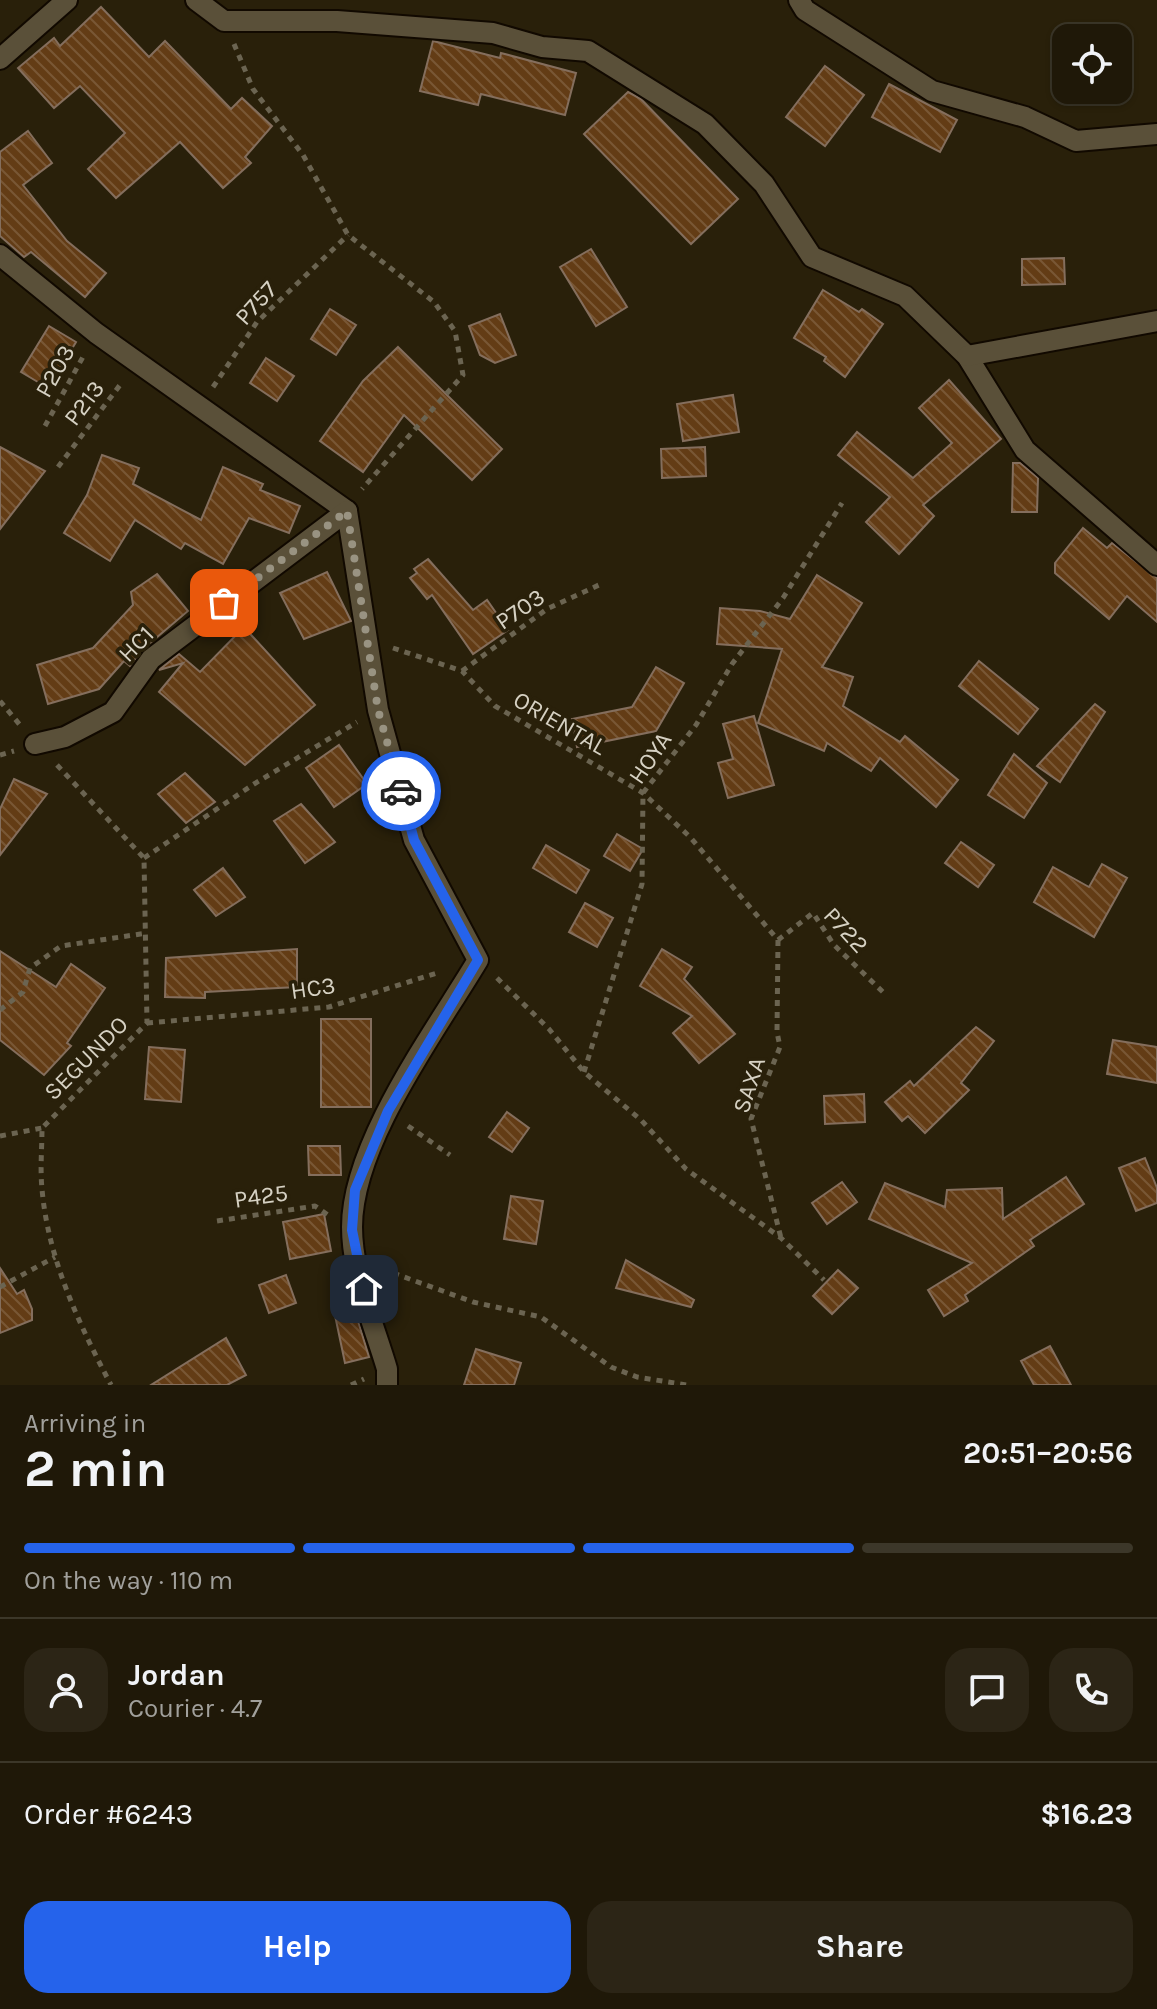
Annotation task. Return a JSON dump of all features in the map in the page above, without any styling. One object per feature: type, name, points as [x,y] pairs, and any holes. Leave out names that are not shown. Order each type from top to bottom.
[{"type":"street","points":[[0,59],[67,0]]},
{"type":"street","points":[[196,0],[224,21],[337,21],[493,33],[542,47],[588,51],[705,124],[764,184],[812,257],[905,296],[967,356],[1025,450],[1157,565]]},
{"type":"street","points":[[799,0],[805,10],[932,91],[1025,117],[1076,141],[1157,134]]},
{"type":"street","points":[[0,255],[96,333],[200,403],[347,511],[370,640],[378,710],[414,840],[478,960],[388,1111],[355,1190],[352,1230],[357,1263],[387,1369],[387,1385]]},
{"type":"street","points":[[967,356],[1157,321]]},
{"type":"street","name":"HC1","points":[[35,744],[65,737],[113,712],[151,659],[347,511]]},
{"type":"path","points":[[224,21],[253,89],[303,155],[348,235],[434,302],[455,331],[463,375],[397,446],[347,511]]},
{"type":"path","name":"P757","points":[[200,403],[235,360],[257,322],[348,235]]},
{"type":"path","name":"P203","points":[[45,426],[96,333]]},
{"type":"path","name":"P213","points":[[58,467],[138,361]]},
{"type":"path","name":"HOYA","points":[[584,1072],[642,884],[643,793],[696,725],[732,664],[783,598],[842,503]]},
{"type":"path","name":"P703","points":[[462,671],[547,609],[601,584]]},
{"type":"path","name":"ORIENTAL","points":[[370,640],[462,671],[495,706],[643,793],[690,837],[778,940]]},
{"type":"path","points":[[0,701],[35,744],[144,858],[254,784],[378,710]]},
{"type":"path","name":"SEGUNDO","points":[[111,1385],[80,1327],[56,1257],[42,1190],[42,1128],[147,1023],[144,858]]},
{"type":"path","name":"P722","points":[[778,940],[813,913],[834,945],[886,995]]},
{"type":"path","points":[[0,1010],[23,992],[30,968],[61,946],[147,933]]},
{"type":"path","name":"SAXA","points":[[778,940],[777,1032],[780,1047],[751,1119],[781,1238]]},
{"type":"path","points":[[478,960],[549,1029],[584,1072],[641,1120],[686,1169],[781,1238],[824,1280]]},
{"type":"path","name":"HC3","points":[[147,1023],[329,1007],[478,960]]},
{"type":"path","points":[[388,1111],[450,1155]]},
{"type":"path","points":[[0,1136],[42,1128]]},
{"type":"path","name":"P425","points":[[217,1221],[315,1206],[352,1230]]},
{"type":"path","points":[[0,1287],[56,1257]]},
{"type":"path","points":[[357,1263],[473,1302],[541,1317],[611,1367],[637,1377],[687,1385]]},
{"type":"building","points":[[101,7],[149,57],[165,41],[231,109],[242,98],[272,126],[245,157],[251,163],[223,188],[180,142],[116,198],[88,169],[125,133],[80,86],[54,108],[18,68],[54,38],[60,46]]},
{"type":"building","points":[[433,41],[500,58],[501,53],[576,73],[565,115],[481,94],[478,105],[420,91]]},
{"type":"building","points":[[825,66],[864,95],[825,146],[786,117]]},
{"type":"building","points":[[889,84],[957,120],[940,152],[872,117]]},
{"type":"building","points":[[628,92],[641,99],[738,199],[691,244],[584,134]]},
{"type":"building","points":[[28,131],[52,163],[23,185],[67,241],[106,273],[85,297],[31,252],[24,257],[0,236],[0,152]]},
{"type":"building","points":[[591,249],[627,307],[596,326],[560,267]]},
{"type":"building","points":[[1064,258],[1065,284],[1022,285],[1022,259]]},
{"type":"building","points":[[823,290],[859,312],[862,309],[883,324],[845,377],[824,361],[826,357],[794,338]]},
{"type":"building","points":[[330,309],[356,325],[336,355],[311,339]]},
{"type":"building","points":[[500,314],[516,355],[495,363],[480,355],[469,326]]},
{"type":"building","points":[[49,326],[76,342],[48,388],[21,372]]},
{"type":"building","points":[[398,347],[502,449],[472,480],[404,415],[363,472],[320,441],[363,381]]},
{"type":"building","points":[[266,358],[294,376],[277,401],[250,383]]},
{"type":"building","points":[[949,380],[1001,439],[923,505],[934,516],[899,554],[866,522],[890,497],[838,455],[857,432],[913,478],[952,443],[919,408]]},
{"type":"building","points":[[733,395],[739,432],[683,441],[677,404]]},
{"type":"building","points":[[0,447],[45,471],[0,529]]},
{"type":"building","points":[[705,447],[706,476],[662,478],[661,449]]},
{"type":"building","points":[[102,455],[139,468],[133,484],[201,520],[223,467],[263,484],[260,490],[300,506],[289,533],[249,518],[223,564],[185,543],[181,549],[135,520],[110,561],[64,533],[87,495]]},
{"type":"building","points":[[1013,463],[1020,463],[1038,478],[1037,512],[1012,512]]},
{"type":"building","points":[[1083,528],[1107,548],[1112,543],[1157,578],[1157,622],[1127,596],[1109,619],[1055,573],[1055,563]]},
{"type":"building","points":[[428,559],[473,610],[487,600],[508,630],[473,654],[432,595],[427,599],[410,578],[417,573],[414,569]]},
{"type":"building","points":[[327,572],[351,621],[304,639],[280,593]]},
{"type":"building","points":[[157,574],[188,611],[143,649],[130,666],[124,661],[99,689],[48,704],[37,665],[93,648],[133,605],[131,592]]},
{"type":"building","points":[[817,575],[862,603],[822,667],[853,677],[843,706],[900,742],[905,736],[958,780],[936,807],[880,758],[871,771],[827,743],[824,751],[758,723],[782,649],[717,644],[720,608],[760,611],[790,619]]},
{"type":"building","points":[[244,627],[315,705],[245,765],[159,692],[183,663],[159,670],[179,654],[200,672]]},
{"type":"building","points":[[979,661],[1038,709],[1018,734],[959,686]]},
{"type":"building","points":[[656,667],[684,683],[656,731],[577,747],[572,719],[632,707]]},
{"type":"building","points":[[1095,704],[1105,712],[1060,782],[1037,766]]},
{"type":"building","points":[[754,716],[774,785],[728,798],[718,763],[733,759],[723,724]]},
{"type":"building","points":[[339,745],[367,784],[334,807],[306,768]]},
{"type":"building","points":[[1014,754],[1047,783],[1024,818],[988,795]]},
{"type":"building","points":[[185,773],[215,802],[186,823],[158,794]]},
{"type":"building","points":[[14,779],[47,794],[0,855],[0,809]]},
{"type":"building","points":[[301,804],[335,842],[305,863],[274,821]]},
{"type":"building","points":[[617,834],[643,849],[630,871],[604,856]]},
{"type":"building","points":[[961,842],[994,865],[978,887],[945,863]]},
{"type":"building","points":[[546,845],[589,870],[576,893],[533,868]]},
{"type":"building","points":[[1102,864],[1127,878],[1094,937],[1034,902],[1053,867],[1089,887]]},
{"type":"building","points":[[223,868],[245,897],[216,916],[194,890]]},
{"type":"building","points":[[585,903],[613,918],[597,947],[569,932]]},
{"type":"building","points":[[297,949],[297,987],[205,992],[205,998],[165,997],[166,958]]},
{"type":"building","points":[[662,949],[692,967],[684,979],[735,1034],[699,1063],[673,1033],[692,1016],[640,986]]},
{"type":"building","points":[[0,951],[56,987],[71,964],[105,988],[67,1043],[71,1046],[44,1075],[0,1040]]},
{"type":"building","points":[[321,1019],[371,1019],[371,1107],[321,1107]]},
{"type":"building","points":[[976,1027],[994,1041],[961,1083],[969,1090],[925,1133],[908,1116],[902,1121],[885,1102],[910,1081],[914,1086]]},
{"type":"building","points":[[1113,1040],[1157,1047],[1157,1083],[1107,1074]]},
{"type":"building","points":[[149,1047],[185,1050],[181,1102],[145,1099]]},
{"type":"building","points":[[864,1094],[865,1122],[825,1124],[824,1096]]},
{"type":"building","points":[[507,1112],[529,1128],[512,1152],[489,1137]]},
{"type":"building","points":[[308,1146],[340,1146],[341,1175],[309,1175]]},
{"type":"building","points":[[1145,1158],[1157,1188],[1157,1203],[1136,1211],[1119,1168]]},
{"type":"building","points":[[1066,1177],[1084,1204],[1030,1240],[1034,1246],[965,1295],[968,1301],[944,1316],[928,1290],[972,1263],[869,1219],[885,1183],[945,1207],[947,1190],[1002,1188],[1003,1219]]},
{"type":"building","points":[[842,1182],[857,1202],[827,1224],[812,1203]]},
{"type":"building","points":[[511,1196],[543,1201],[536,1244],[504,1239]]},
{"type":"building","points":[[324,1214],[331,1251],[290,1259],[283,1222]]},
{"type":"building","points":[[626,1260],[694,1300],[691,1307],[616,1288]]},
{"type":"building","points":[[0,1268],[17,1294],[24,1290],[32,1309],[32,1320],[0,1333]]},
{"type":"building","points":[[838,1270],[858,1288],[832,1314],[813,1296]]},
{"type":"building","points":[[286,1275],[296,1303],[269,1313],[259,1285]]},
{"type":"building","points":[[351,1298],[369,1357],[345,1363],[332,1301]]},
{"type":"building","points":[[226,1338],[246,1375],[227,1385],[151,1385]]},
{"type":"building","points":[[1050,1346],[1071,1385],[1034,1385],[1021,1361]]},
{"type":"building","points":[[476,1349],[521,1363],[514,1385],[464,1385]]},
{"type":"way so far","points":[[224,603],[347,511],[370,640],[378,710],[401,791]]},
{"type":"route","points":[[364,1289],[352,1230],[355,1190],[388,1111],[478,960],[414,840],[401,791]]}]
